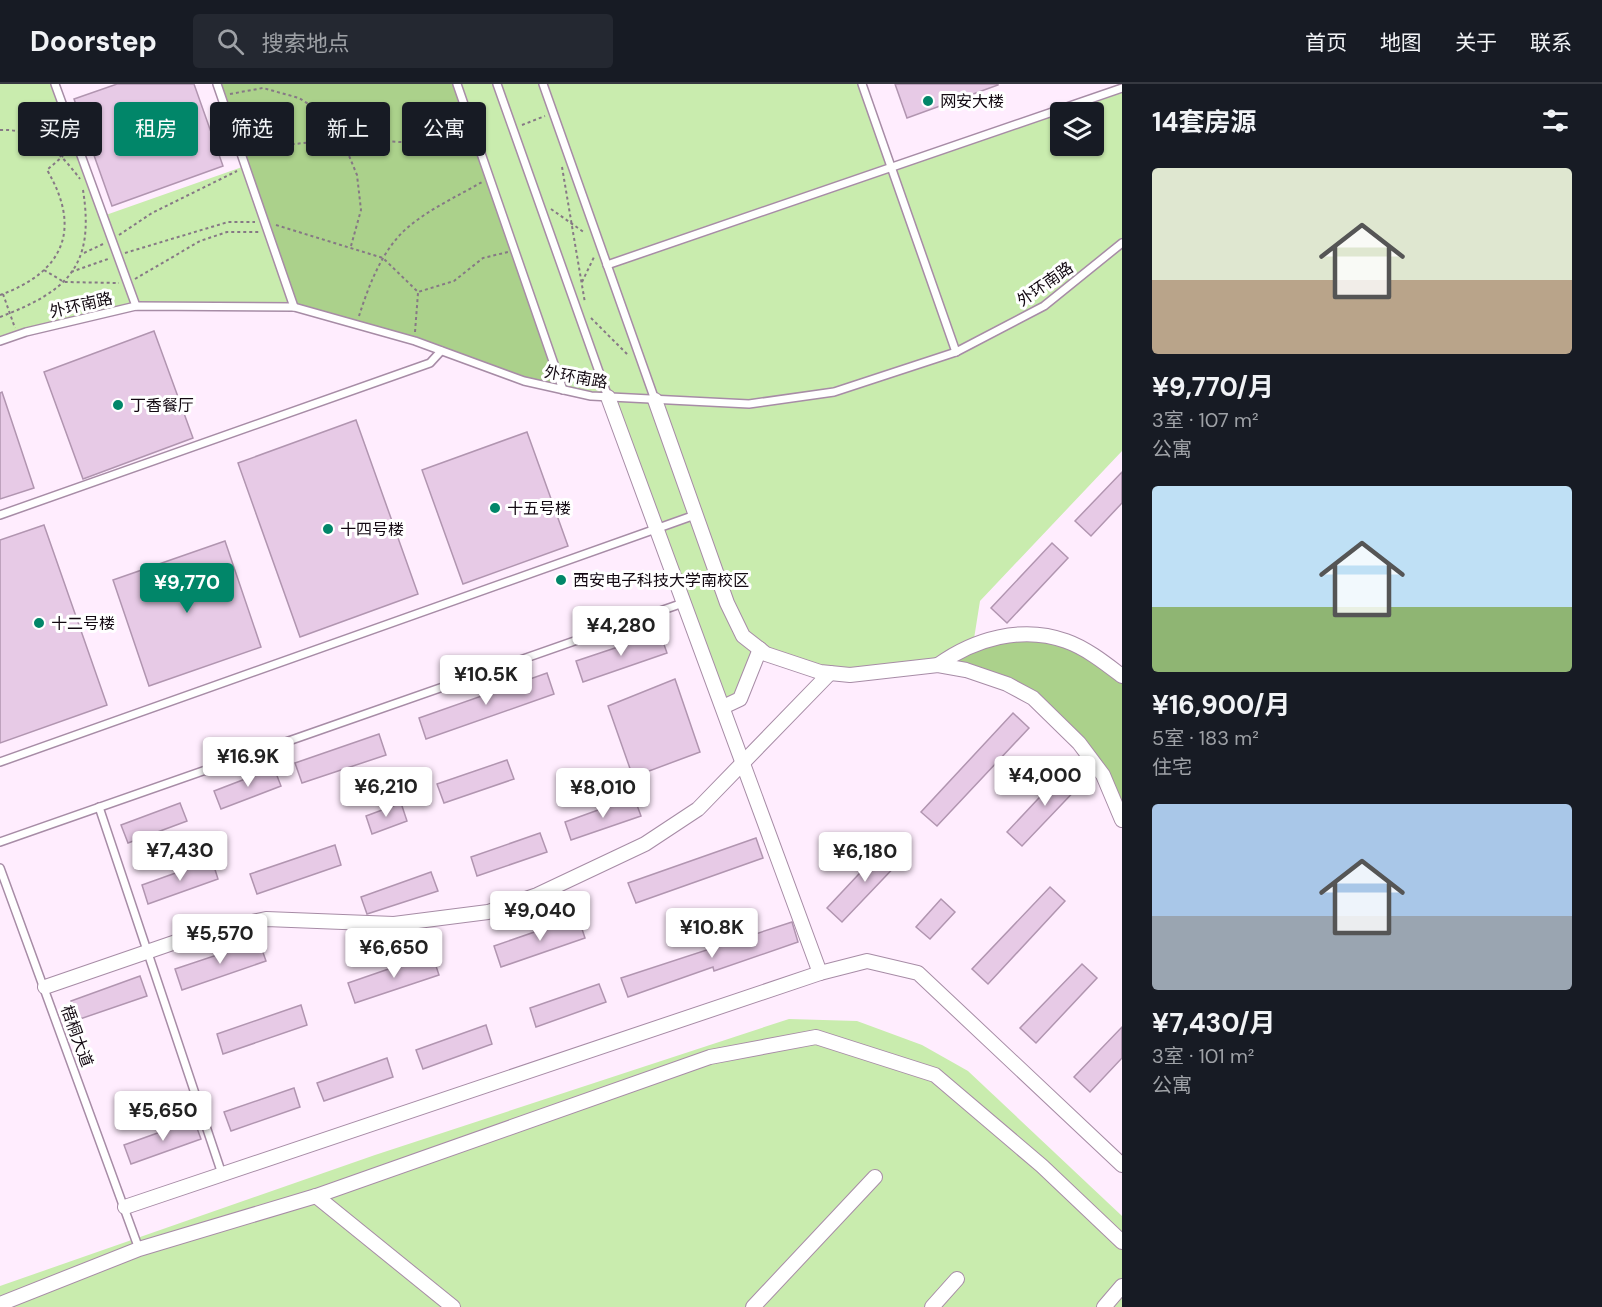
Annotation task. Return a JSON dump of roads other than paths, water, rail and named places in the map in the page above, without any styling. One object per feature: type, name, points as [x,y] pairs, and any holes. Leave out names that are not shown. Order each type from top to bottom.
[{"type":"street","points":[[608,397],[820,973]]},
{"type":"street","points":[[655,400],[734,620],[743,636],[760,649],[792,663],[830,673],[850,675],[938,665],[966,670],[1007,684],[1033,698],[1079,743],[1103,775],[1122,820]]},
{"type":"street","points":[[938,665],[955,652],[973,645],[1001,636],[1028,634],[1066,641],[1098,658],[1122,676]]},
{"type":"street","points":[[723,707],[740,699],[760,649]]},
{"type":"street","points":[[45,987],[199,934],[266,919],[394,924],[488,912],[537,895],[645,844],[698,809],[830,673]]},
{"type":"street","points":[[125,1206],[820,973],[867,961],[918,973],[1122,1165]]},
{"type":"street","points":[[0,1304],[139,1249],[316,1196],[710,1058],[816,1037],[935,1075],[1042,1166],[1122,1242]]},
{"type":"street","points":[[753,1307],[875,1177]]},
{"type":"street","points":[[316,1196],[453,1307]]},
{"type":"street","points":[[932,1307],[957,1279]]},
{"type":"street","points":[[1104,1307],[1122,1286]]},
{"type":"lane","points":[[55,84],[136,306]]},
{"type":"lane","points":[[217,84],[294,307]]},
{"type":"lane","points":[[457,84],[563,390]]},
{"type":"lane","points":[[497,84],[608,397]]},
{"type":"lane","points":[[543,84],[655,400]]},
{"type":"lane","points":[[862,84],[956,352]]},
{"type":"lane","points":[[607,265],[1122,88]]},
{"type":"lane","name":"外环南路","points":[[0,341],[136,306],[294,307],[415,341],[524,381],[563,390],[608,397],[749,404],[834,392],[956,352],[1044,306],[1122,243]]},
{"type":"lane","points":[[0,515],[430,363],[441,351]]},
{"type":"lane","points":[[0,762],[695,515]]},
{"type":"lane","points":[[0,842],[683,603]]},
{"type":"lane","points":[[99,807],[222,1174]]},
{"type":"lane","name":"梧桐大道","points":[[0,868],[139,1249]]},
{"type":"place","name":"网安大楼","points":[[928,101]]},
{"type":"place","name":"丁香餐厅","points":[[118,405]]},
{"type":"place","name":"十五号楼","points":[[495,508]]},
{"type":"place","name":"十四号楼","points":[[328,529]]},
{"type":"place","name":"西安电子科技大学南校区","points":[[561,580]]},
{"type":"place","name":"十二号楼","points":[[39,623]]}]
